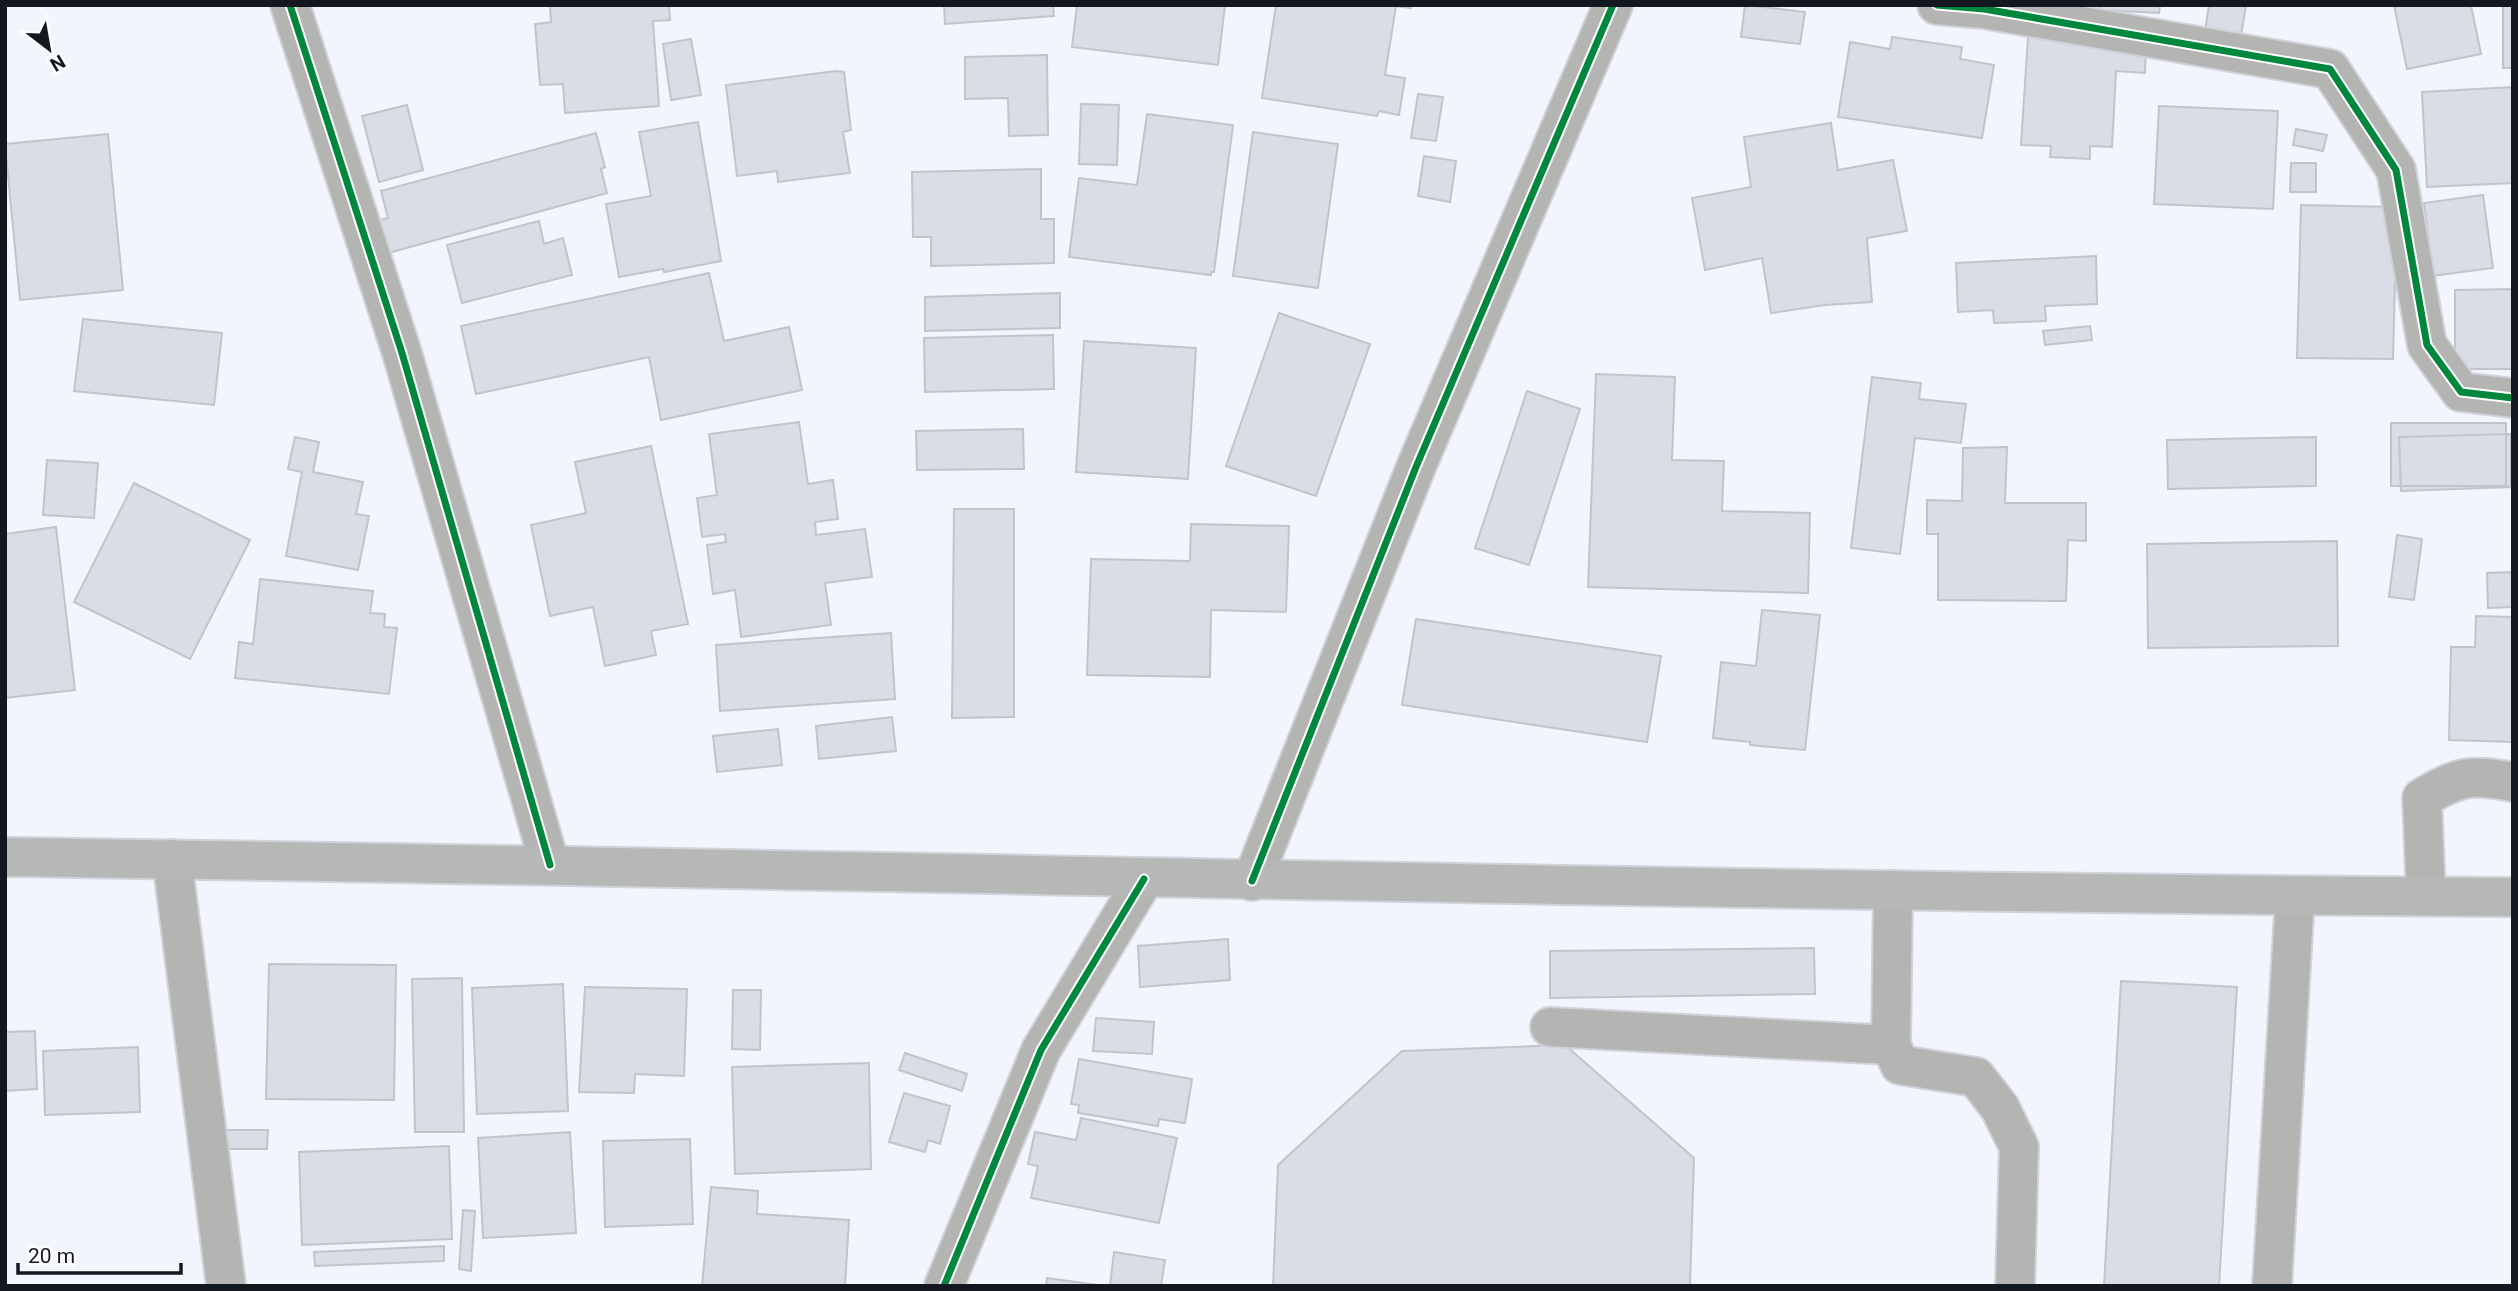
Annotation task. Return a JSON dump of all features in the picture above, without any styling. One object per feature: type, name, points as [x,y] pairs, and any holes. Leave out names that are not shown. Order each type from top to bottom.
[{"type":"main road","points":[[5,857],[550,865],[1252,881],[2513,897]]},
{"type":"street","points":[[290,5],[401,353],[550,865]]},
{"type":"street","points":[[1252,881],[1416,467],[1613,5]]},
{"type":"street","points":[[1937,5],[1984,9],[2330,69],[2396,170],[2427,345],[2461,392],[2513,398]]},
{"type":"street","points":[[2426,896],[2422,798],[2459,778],[2490,778],[2513,782]]},
{"type":"street","points":[[172,859],[226,1286]]},
{"type":"street","points":[[944,1286],[1041,1050],[1144,879]]},
{"type":"street","points":[[1893,890],[1891,1045],[1900,1065],[1976,1077],[2000,1108],[2019,1147],[2014,1286]]},
{"type":"street","points":[[2272,1286],[2295,896]]},
{"type":"street","points":[[1550,1027],[1891,1045]]},
{"type":"building","points":[[550,5],[669,5],[670,20],[653,21],[659,106],[565,113],[563,84],[540,85],[535,24],[551,22]]},
{"type":"building","points":[[944,5],[1053,5],[1054,16],[945,24]]},
{"type":"building","points":[[1077,5],[1225,5],[1218,65],[1072,47]]},
{"type":"building","points":[[1276,5],[1411,5],[1411,8],[1396,6],[1385,75],[1405,78],[1399,115],[1379,111],[1377,116],[1262,98]]},
{"type":"building","points":[[1745,5],[1805,12],[1800,44],[1741,37]]},
{"type":"building","points":[[2100,5],[2160,5],[2159,13],[2100,10]]},
{"type":"building","points":[[2209,5],[2246,5],[2241,36],[2205,31]]},
{"type":"building","points":[[2394,5],[2471,5],[2481,54],[2407,69]]},
{"type":"building","points":[[2503,5],[2513,5],[2513,68],[2503,68]]},
{"type":"building","points":[[1892,37],[1962,47],[1960,59],[1994,65],[1982,138],[1838,117],[1850,42],[1890,49]]},
{"type":"building","points":[[2028,37],[2146,43],[2145,73],[2116,71],[2112,147],[2090,146],[2090,159],[2050,157],[2051,146],[2021,145]]},
{"type":"building","points":[[691,39],[701,95],[671,100],[663,44]]},
{"type":"building","points":[[1047,55],[1048,135],[1009,136],[1008,98],[965,99],[965,57]]},
{"type":"building","points":[[844,72],[851,130],[843,132],[850,173],[778,182],[777,171],[737,176],[726,85]]},
{"type":"building","points":[[2513,87],[2513,183],[2427,187],[2422,92]]},
{"type":"building","points":[[1418,94],[1443,97],[1436,141],[1411,138]]},
{"type":"building","points":[[1081,104],[1119,105],[1117,165],[1079,164]]},
{"type":"building","points":[[407,105],[423,170],[379,182],[362,116]]},
{"type":"building","points":[[2159,106],[2278,111],[2273,209],[2154,204]]},
{"type":"building","points":[[1147,114],[1233,125],[1214,272],[1211,272],[1211,275],[1069,257],[1079,178],[1137,185]]},
{"type":"building","points":[[698,122],[721,261],[619,277],[606,204],[651,196],[639,132]]},
{"type":"building","points":[[1831,123],[1838,170],[1893,160],[1907,231],[1867,238],[1872,302],[1825,305],[1771,313],[1762,258],[1705,270],[1692,198],[1751,187],[1744,137]]},
{"type":"building","points":[[2296,129],[2327,135],[2323,151],[2293,145]]},
{"type":"building","points":[[1253,132],[1338,144],[1318,288],[1233,276]]},
{"type":"building","points":[[596,133],[605,167],[601,169],[607,193],[381,255],[372,222],[388,218],[381,191]]},
{"type":"building","points":[[108,134],[123,290],[20,300],[5,144]]},
{"type":"building","points":[[1424,156],[1456,161],[1450,202],[1418,196]]},
{"type":"building","points":[[2291,163],[2316,163],[2316,192],[2290,192]]},
{"type":"building","points":[[1041,169],[1041,219],[1054,219],[1054,263],[931,266],[931,237],[913,237],[912,172]]},
{"type":"building","points":[[2483,195],[2493,268],[2433,276],[2424,203]]},
{"type":"building","points":[[2301,205],[2397,207],[2393,359],[2297,358]]},
{"type":"building","points":[[539,221],[544,244],[563,238],[572,275],[462,303],[447,245]]},
{"type":"building","points":[[2096,256],[2097,304],[2045,306],[2046,321],[1994,323],[1993,310],[1958,312],[1956,263]]},
{"type":"building","points":[[709,273],[724,341],[789,327],[802,390],[661,420],[649,357],[476,394],[461,326]]},
{"type":"building","points":[[2513,289],[2513,369],[2455,369],[2455,290]]},
{"type":"building","points":[[1060,293],[1060,328],[925,331],[925,297]]},
{"type":"building","points":[[1279,313],[1370,344],[1316,496],[1226,466]]},
{"type":"building","points":[[83,319],[222,333],[214,405],[74,391]]},
{"type":"building","points":[[2090,326],[2092,340],[2045,345],[2043,331]]},
{"type":"building","points":[[1053,335],[1054,389],[925,392],[924,338]]},
{"type":"building","points":[[1084,341],[1196,348],[1188,479],[1076,472]]},
{"type":"building","points":[[1596,374],[1675,377],[1672,460],[1724,461],[1722,511],[1810,513],[1808,593],[1588,587]]},
{"type":"building","points":[[1872,377],[1921,383],[1919,399],[1966,404],[1961,443],[1915,438],[1900,554],[1851,548]]},
{"type":"building","points":[[1527,391],[1580,409],[1529,565],[1475,548]]},
{"type":"building","points":[[799,422],[808,484],[833,480],[838,519],[815,522],[816,535],[865,529],[872,577],[825,583],[831,625],[741,637],[735,590],[713,594],[707,545],[726,542],[725,534],[702,537],[697,498],[717,495],[709,434]]},
{"type":"building","points":[[2391,423],[2506,423],[2506,486],[2391,486]]},
{"type":"building","points":[[1023,429],[1024,469],[917,470],[916,431]]},
{"type":"building","points":[[2511,434],[2511,487],[2401,491],[2399,437]]},
{"type":"building","points":[[295,437],[319,442],[313,472],[363,482],[356,514],[369,516],[358,570],[286,556],[302,472],[288,469]]},
{"type":"building","points":[[2316,437],[2316,486],[2168,489],[2167,440]]},
{"type":"building","points":[[651,446],[688,624],[651,631],[656,655],[605,666],[593,607],[550,616],[531,525],[586,513],[575,462]]},
{"type":"building","points":[[2007,447],[2005,503],[2086,503],[2086,541],[2068,540],[2066,601],[1938,600],[1938,534],[1927,534],[1927,500],[1962,501],[1963,448]]},
{"type":"building","points":[[47,460],[98,463],[94,518],[43,515]]},
{"type":"building","points":[[134,483],[250,540],[190,659],[74,602]]},
{"type":"building","points":[[954,509],[1014,509],[1014,717],[952,718]]},
{"type":"building","points":[[1191,524],[1289,526],[1286,612],[1211,610],[1210,677],[1087,675],[1091,559],[1190,561]]},
{"type":"building","points":[[56,527],[75,690],[5,698],[5,534]]},
{"type":"building","points":[[2397,535],[2422,539],[2414,600],[2389,597]]},
{"type":"building","points":[[2337,541],[2338,646],[2148,648],[2147,544]]},
{"type":"building","points":[[2513,572],[2513,607],[2488,608],[2487,573]]},
{"type":"building","points":[[260,579],[373,591],[370,613],[385,614],[384,627],[397,628],[389,694],[235,678],[239,642],[253,644]]},
{"type":"building","points":[[1762,610],[1820,615],[1805,750],[1750,745],[1750,742],[1713,738],[1721,662],[1756,666]]},
{"type":"building","points":[[2476,616],[2513,617],[2513,742],[2449,740],[2451,647],[2475,647]]},
{"type":"building","points":[[1416,619],[1661,656],[1647,742],[1402,705]]},
{"type":"building","points":[[891,633],[895,699],[720,711],[716,645]]},
{"type":"building","points":[[892,717],[896,751],[819,759],[816,726]]},
{"type":"building","points":[[778,729],[782,765],[717,772],[713,736]]},
{"type":"building","points":[[1228,939],[1230,980],[1140,987],[1138,946]]},
{"type":"building","points":[[1814,948],[1815,994],[1550,998],[1550,951]]},
{"type":"building","points":[[269,964],[396,965],[394,1100],[266,1099]]},
{"type":"building","points":[[462,978],[464,1132],[415,1132],[412,979]]},
{"type":"building","points":[[2121,981],[2237,987],[2219,1286],[2104,1286]]},
{"type":"building","points":[[563,984],[568,1111],[477,1114],[472,988]]},
{"type":"building","points":[[585,987],[687,989],[684,1076],[635,1074],[634,1093],[579,1092]]},
{"type":"building","points":[[733,990],[761,990],[760,1050],[732,1049]]},
{"type":"building","points":[[1096,1018],[1154,1022],[1152,1054],[1093,1051]]},
{"type":"building","points":[[35,1031],[37,1089],[5,1091],[5,1032]]},
{"type":"building","points":[[1565,1045],[1694,1158],[1690,1286],[1273,1286],[1278,1165],[1402,1051]]},
{"type":"building","points":[[138,1047],[140,1112],[45,1115],[43,1051]]},
{"type":"building","points":[[905,1053],[967,1074],[962,1091],[899,1070]]},
{"type":"building","points":[[1079,1059],[1192,1079],[1185,1123],[1159,1119],[1158,1126],[1078,1113],[1079,1105],[1071,1104]]},
{"type":"building","points":[[869,1063],[871,1169],[735,1174],[732,1067]]},
{"type":"building","points":[[904,1093],[950,1106],[940,1144],[928,1140],[925,1152],[889,1142]]},
{"type":"building","points":[[1081,1118],[1177,1138],[1159,1223],[1031,1198],[1038,1166],[1028,1164],[1035,1132],[1076,1140]]},
{"type":"building","points":[[225,1130],[268,1130],[267,1149],[224,1149]]},
{"type":"building","points":[[570,1132],[576,1233],[483,1238],[478,1138]]},
{"type":"building","points":[[690,1139],[693,1224],[605,1227],[603,1141]]},
{"type":"building","points":[[449,1146],[452,1239],[302,1245],[299,1152]]},
{"type":"building","points":[[711,1187],[758,1191],[757,1214],[849,1220],[845,1286],[702,1286]]},
{"type":"building","points":[[463,1210],[475,1211],[471,1271],[459,1269]]},
{"type":"building","points":[[444,1246],[444,1261],[315,1266],[314,1252]]},
{"type":"building","points":[[1114,1252],[1165,1260],[1161,1286],[1110,1286]]},
{"type":"building","points":[[1047,1278],[1105,1286],[1046,1286]]},
{"type":"cycle path","points":[[290,5],[402,353],[550,865]]},
{"type":"cycle path","points":[[1252,881],[1416,467],[1613,5]]},
{"type":"cycle path","points":[[1937,5],[1984,9],[2330,69],[2396,170],[2427,345],[2461,392],[2513,398]]},
{"type":"cycle path","points":[[944,1286],[1041,1050],[1144,879]]}]
